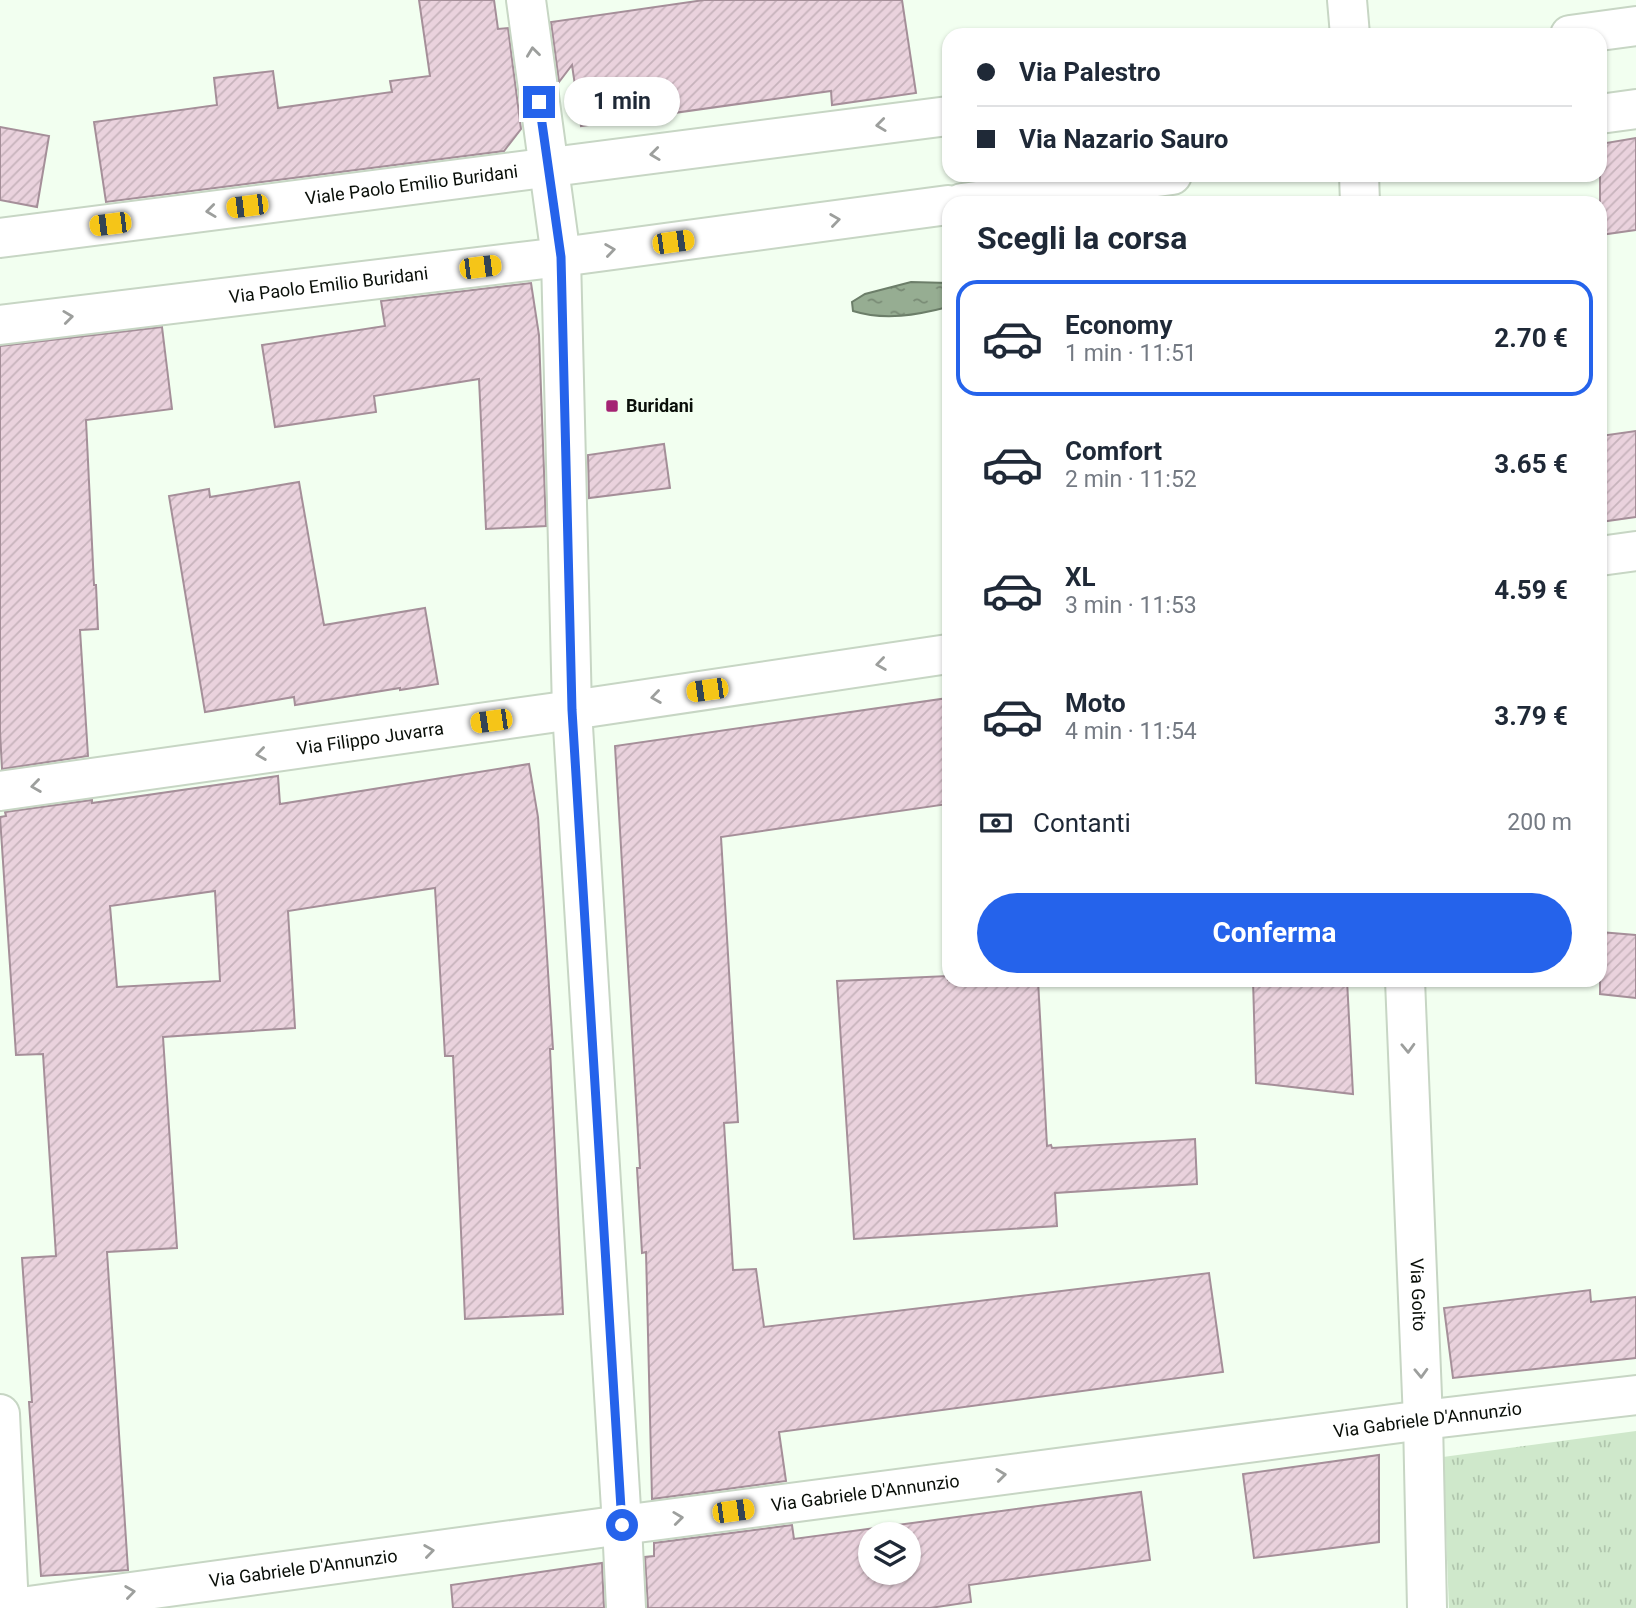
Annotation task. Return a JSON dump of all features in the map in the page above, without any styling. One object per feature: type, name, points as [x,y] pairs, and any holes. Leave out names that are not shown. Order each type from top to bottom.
[{"type":"street","points":[[526,0],[561,257],[572,710],[626,1608]]},
{"type":"street","points":[[1347,0],[1349,28]]},
{"type":"street","points":[[1607,30],[1636,26]]},
{"type":"street","points":[[1607,113],[1636,109]]},
{"type":"street","name":"Viale Paolo Emilio Buridani","points":[[0,238],[942,117]]},
{"type":"street","points":[[1014,196],[1120,182]]},
{"type":"street","name":"Via Paolo Emilio Buridani","points":[[0,325],[561,257],[942,206]]},
{"type":"street","points":[[1607,555],[1636,551]]},
{"type":"street","name":"Via Filippo Juvarra","points":[[0,791],[942,655]]},
{"type":"street","name":"Via Goito","points":[[1405,987],[1423,1420],[1427,1608]]},
{"type":"street","name":"Via Gabriele D'Annunzio","points":[[12,1608],[622,1525],[1423,1420],[1636,1395]]},
{"type":"street","points":[[0,1414],[12,1608]]},
{"type":"green space","points":[[1636,1431],[1636,1608],[1449,1608],[1443,1457]]},
{"type":"water","points":[[911,282],[942,283],[942,308],[901,316],[877,316],[853,311],[852,302],[865,294]]},
{"type":"building","points":[[419,0],[494,0],[498,29],[508,28],[521,129],[504,151],[106,202],[94,122],[217,105],[214,78],[273,71],[278,108],[392,92],[390,81],[430,76]]},
{"type":"building","points":[[704,0],[902,0],[916,93],[832,105],[831,91],[581,126],[572,65],[559,82],[551,22]]},
{"type":"building","points":[[0,127],[49,136],[37,207],[0,200]]},
{"type":"building","points":[[1636,138],[1636,230],[1607,234],[1607,196],[1600,196],[1600,182],[1607,182],[1607,143]]},
{"type":"building","points":[[531,283],[539,335],[546,526],[486,529],[479,379],[374,396],[376,412],[275,427],[262,345],[385,326],[381,301]]},
{"type":"building","points":[[162,327],[172,409],[86,420],[98,629],[80,630],[88,756],[2,769],[0,346]]},
{"type":"building","points":[[1636,431],[1636,517],[1607,521],[1607,435]]},
{"type":"building","points":[[664,444],[670,488],[589,498],[588,455]]},
{"type":"building","points":[[299,482],[324,625],[425,608],[438,684],[295,705],[294,697],[205,712],[169,496],[209,489],[210,497]]},
{"type":"building","points":[[942,699],[942,805],[721,837],[738,1122],[724,1123],[733,1270],[756,1269],[764,1327],[1209,1273],[1223,1372],[779,1432],[786,1481],[652,1499],[646,1252],[642,1253],[637,1168],[640,1168],[615,746]]},
{"type":"building","points":[[529,764],[538,817],[553,1049],[550,1049],[563,1314],[465,1319],[453,1056],[445,1056],[435,888],[288,911],[295,1028],[163,1037],[177,1248],[107,1252],[128,1570],[41,1576],[22,1258],[56,1256],[43,1054],[16,1055],[0,817],[6,816],[5,812],[92,800],[92,803],[278,776],[280,804]],"holes":[[[215,891],[220,981],[117,987],[110,906]]]},
{"type":"building","points":[[1607,933],[1636,935],[1636,998],[1600,994],[1600,987],[1607,987]]},
{"type":"building","points":[[942,976],[942,987],[1038,987],[1047,1146],[1051,1145],[1052,1148],[1195,1139],[1197,1184],[1055,1193],[1057,1226],[854,1239],[837,981]]},
{"type":"building","points":[[1253,987],[1347,987],[1353,1094],[1256,1083]]},
{"type":"building","points":[[1590,1290],[1591,1302],[1636,1297],[1636,1358],[1453,1378],[1444,1308]]},
{"type":"building","points":[[1379,1455],[1379,1542],[1254,1558],[1243,1474]]},
{"type":"building","points":[[1141,1492],[1150,1560],[969,1585],[971,1602],[930,1608],[648,1608],[645,1557],[654,1556],[654,1543],[792,1525],[794,1539],[858,1530],[858,1585],[921,1585],[920,1522]]},
{"type":"building","points":[[602,1563],[604,1608],[453,1608],[451,1585]]},
{"type":"place","name":"Buridani","points":[[612,406]]},
{"type":"route","points":[[539,102],[561,257],[572,710],[622,1525]]}]
